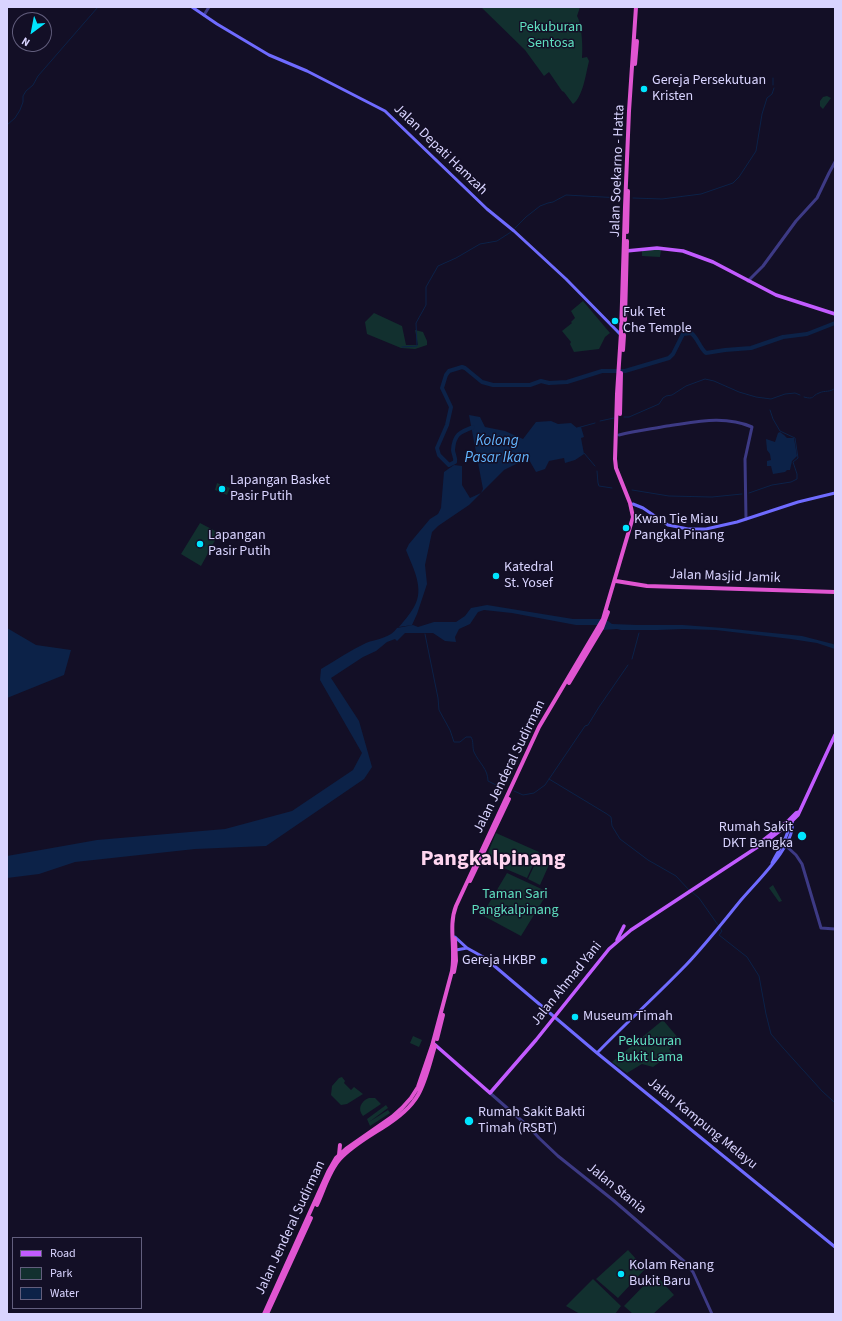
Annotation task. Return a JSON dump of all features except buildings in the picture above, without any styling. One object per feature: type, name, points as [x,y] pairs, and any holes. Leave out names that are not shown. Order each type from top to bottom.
[{"type":"highway","name":"Jalan Soekarno - Hatta","points":[[620,371],[626,207],[637,7]]},
{"type":"highway","name":"Jalan Jenderal Sudirman","points":[[615,581],[634,524],[633,504],[618,461],[620,371]]},
{"type":"highway","name":"Jalan Jenderal Sudirman","points":[[453,974],[455,915],[468,882],[543,726],[605,619],[633,517],[629,498],[617,470],[615,459],[620,371]]},
{"type":"highway","name":"Jalan Masjid Jamik","points":[[615,581],[647,586],[835,592]]},
{"type":"highway","name":"Jalan Jenderal Sudirman","points":[[267,1314],[329,1174],[346,1153],[392,1122],[404,1112],[416,1098],[425,1078],[453,974],[456,961],[454,937]]},
{"type":"highway","name":"Jalan Jenderal Sudirman","points":[[264,1314],[339,1155],[392,1116],[411,1098],[418,1087],[434,1044]]},
{"type":"highway","points":[[339,1155],[340,1145]]},
{"type":"main road","name":"Jalan Depati Hamzah","points":[[192,7],[217,24],[269,55],[307,71],[385,111],[487,209],[514,231],[622,334]]},
{"type":"main road","points":[[625,251],[657,248],[683,251],[709,260],[776,295],[835,314]]},
{"type":"main road","points":[[633,504],[644,508],[666,524],[688,529],[709,529],[798,502],[835,493]]},
{"type":"main road","name":"Jalan Ahmad Yani","points":[[490,1093],[554,1017],[608,949],[631,930],[757,846],[772,833],[798,815],[835,735]]},
{"type":"main road","points":[[770,866],[776,861],[785,845],[791,830],[790,821]]},
{"type":"main road","points":[[596,1052],[698,951],[722,924],[770,866],[783,844],[790,821]]},
{"type":"main road","points":[[616,943],[624,926]]},
{"type":"main road","name":"Jalan Kampung Melayu","points":[[454,937],[467,948],[484,958],[596,1052],[835,1247]]},
{"type":"main road","points":[[456,950],[467,948]]},
{"type":"main road","points":[[434,1044],[490,1093]]},
{"type":"street","points":[[204,15],[209,7]]},
{"type":"street","points":[[748,281],[763,266],[796,221],[817,198],[835,162]]},
{"type":"street","points":[[619,435],[710,420],[735,421],[752,427],[745,459],[746,519]]},
{"type":"street","points":[[785,845],[796,855],[802,864],[821,928],[835,929]]},
{"type":"street","name":"Jalan Stania","points":[[490,1093],[530,1128],[542,1142],[558,1156],[613,1200],[686,1263],[693,1272],[712,1314]]},
{"type":"green space","name":"Pekuburan Sentosa","points":[[481,7],[580,7],[577,16],[581,30],[582,58],[587,57],[589,61],[584,84],[579,96],[573,104],[549,72],[544,76],[525,50]]},
{"type":"green space","points":[[827,96],[831,98],[823,109],[820,106],[820,101],[823,97]]},
{"type":"green space","points":[[642,250],[661,250],[660,257],[642,256]]},
{"type":"green space","points":[[583,301],[610,333],[605,337],[599,349],[574,352],[570,344],[571,342],[562,331],[572,323],[571,322],[575,318],[571,311]]},
{"type":"green space","points":[[374,313],[402,326],[406,345],[418,345],[415,330],[423,332],[427,345],[415,349],[401,348],[367,334],[365,322]]},
{"type":"green space","name":"Lapangan Basket Pasir Putih","points":[[217,483],[230,488],[227,495],[215,490]]},
{"type":"green space","name":"Lapangan Pasir Putih","points":[[200,523],[219,533],[201,566],[181,554]]},
{"type":"green space","points":[[496,833],[539,852],[527,878],[485,860]]},
{"type":"green space","points":[[540,853],[552,858],[540,885],[528,879]]},
{"type":"green space","name":"Taman Sari Pangkalpinang","points":[[507,873],[548,892],[521,936],[482,915]]},
{"type":"green space","points":[[773,885],[782,901],[779,902],[769,888]]},
{"type":"green space","name":"Pekuburan Bukit Lama","points":[[663,1020],[679,1039],[674,1042],[675,1044],[669,1049],[672,1053],[653,1067],[642,1064],[627,1073],[612,1062]]},
{"type":"green space","points":[[413,1036],[422,1040],[419,1047],[410,1043]]},
{"type":"green space","points":[[342,1077],[345,1081],[344,1083],[351,1090],[354,1087],[363,1094],[347,1104],[341,1105],[331,1095],[332,1086],[339,1078]]},
{"type":"green space","points":[[369,1098],[375,1098],[381,1104],[363,1116],[360,1108],[362,1103]]},
{"type":"green space","points":[[386,1105],[388,1108],[369,1122],[388,1110],[390,1113],[370,1126],[367,1119]]},
{"type":"green space","name":"Kolam Renang Bukit Baru","points":[[628,1250],[645,1269],[618,1298],[596,1279]]},
{"type":"green space","points":[[655,1274],[674,1295],[653,1314],[633,1314],[624,1306]]},
{"type":"green space","points":[[593,1279],[621,1306],[615,1314],[580,1314],[566,1306]]},
{"type":"water","name":"Kolong Pasar Ikan","points":[[469,415],[480,417],[485,427],[505,431],[523,439],[536,422],[551,421],[558,424],[571,423],[577,428],[581,427],[584,437],[581,438],[584,454],[575,460],[565,463],[564,458],[549,461],[545,469],[536,472],[528,458],[504,470],[481,493],[483,489]]},
{"type":"water","points":[[780,432],[787,438],[794,438],[797,456],[792,461],[790,470],[773,474],[771,466],[767,466],[767,461],[771,460],[770,454],[767,450],[766,439],[775,442],[778,433]]},
{"type":"water","points":[[454,465],[462,466],[462,485],[470,498],[481,493],[469,505],[438,526],[432,532],[425,565],[427,584],[417,614],[412,625],[399,627],[414,607],[418,593],[417,578],[406,550],[409,544],[430,519],[438,514],[441,508],[444,472]]},
{"type":"water","points":[[487,605],[573,619],[601,619],[612,624],[683,625],[802,636],[833,644],[835,645],[835,649],[817,643],[716,630],[603,630],[601,625],[576,625],[512,613],[484,610],[478,612],[470,624],[459,629],[455,637],[456,642],[445,641],[433,633],[405,633],[397,641],[395,639],[387,642],[376,651],[363,657],[331,678],[359,721],[372,767],[364,779],[266,846],[195,849],[75,862],[39,874],[7,878],[7,856],[97,840],[225,829],[292,811],[353,770],[362,753],[320,680],[321,669],[366,643],[391,634],[397,628],[413,625],[418,627],[434,622],[456,622],[465,616],[471,608]]},
{"type":"water","points":[[7,628],[36,645],[71,650],[64,675],[7,698]]},
{"type":"waterway","points":[[7,125],[15,118],[20,110],[23,102],[23,96],[26,91],[33,85],[38,76],[98,7]]},
{"type":"waterway","points":[[773,78],[773,85]]},
{"type":"waterway","points":[[633,198],[662,199],[701,194],[733,183],[739,177],[756,151],[762,114],[767,98],[772,94],[774,88]]},
{"type":"waterway","points":[[515,228],[540,206],[553,202],[566,195],[621,198]]},
{"type":"waterway","points":[[402,347],[417,346],[416,323],[426,305],[426,287],[438,266],[456,258],[480,244],[497,241],[511,232]]},
{"type":"waterway","points":[[473,427],[461,432],[456,437],[453,450],[455,462],[449,465],[439,455],[437,448],[447,425],[451,407],[442,388],[446,375],[449,371],[462,367],[482,382],[493,385],[530,385],[541,381],[549,383],[567,382],[602,371],[625,371],[669,358],[673,354],[683,334],[691,333],[706,353],[751,348],[783,337],[807,334],[835,323]]},
{"type":"waterway","points":[[624,417],[629,417],[659,404],[666,396],[672,395],[686,386],[705,379],[756,397],[771,399],[785,394],[795,393],[800,395]]},
{"type":"waterway","points":[[804,397],[811,398],[819,393],[835,388]]},
{"type":"waterway","points":[[749,493],[772,485],[791,482],[797,479],[793,462],[798,458],[795,438],[780,431],[770,410]]},
{"type":"waterway","points":[[600,421],[614,418]]},
{"type":"waterway","points":[[577,428],[595,423]]},
{"type":"waterway","points":[[584,453],[595,466]]},
{"type":"waterway","points":[[597,471],[599,486],[612,488]]},
{"type":"waterway","points":[[632,490],[669,496],[712,497],[742,494]]},
{"type":"waterway","points":[[632,659],[639,633]]},
{"type":"waterway","points":[[425,634],[439,710],[450,730],[454,742],[460,742],[466,737],[471,737],[474,752],[487,773],[488,781],[496,785]]},
{"type":"waterway","points":[[514,791],[523,795],[534,793],[545,785],[585,726],[588,725],[628,665]]},
{"type":"waterway","points":[[549,779],[611,817],[612,826],[620,839],[648,860],[676,876],[689,890]]},
{"type":"waterway","points":[[692,892],[699,898],[718,925]]},
{"type":"waterway","points":[[720,928],[722,931],[719,935],[747,957],[759,976],[771,1034],[822,1091],[834,1102],[835,1101]]},
{"type":"place","name":"Gereja Persekutuan Kristen","points":[[644,89]]},
{"type":"place","name":"Fuk Tet Che Temple","points":[[615,321]]},
{"type":"place","name":"Lapangan Basket Pasir Putih","points":[[222,489]]},
{"type":"place","name":"Kwan Tie Miau Pangkal Pinang","points":[[626,528]]},
{"type":"place","name":"Lapangan Pasir Putih","points":[[200,544]]},
{"type":"place","name":"Katedral St. Yosef","points":[[496,576]]},
{"type":"place","name":"Rumah Sakit DKT Bangka","points":[[802,836]]},
{"type":"place","name":"Gereja HKBP","points":[[544,961]]},
{"type":"place","name":"Museum Timah","points":[[575,1017]]},
{"type":"place","name":"Rumah Sakit Bakti Timah (RSBT)","points":[[469,1121]]},
{"type":"place","name":"Kolam Renang Bukit Baru","points":[[621,1274]]},
{"type":"district","name":"Pangkalpinang","points":[[493,860]]}]
